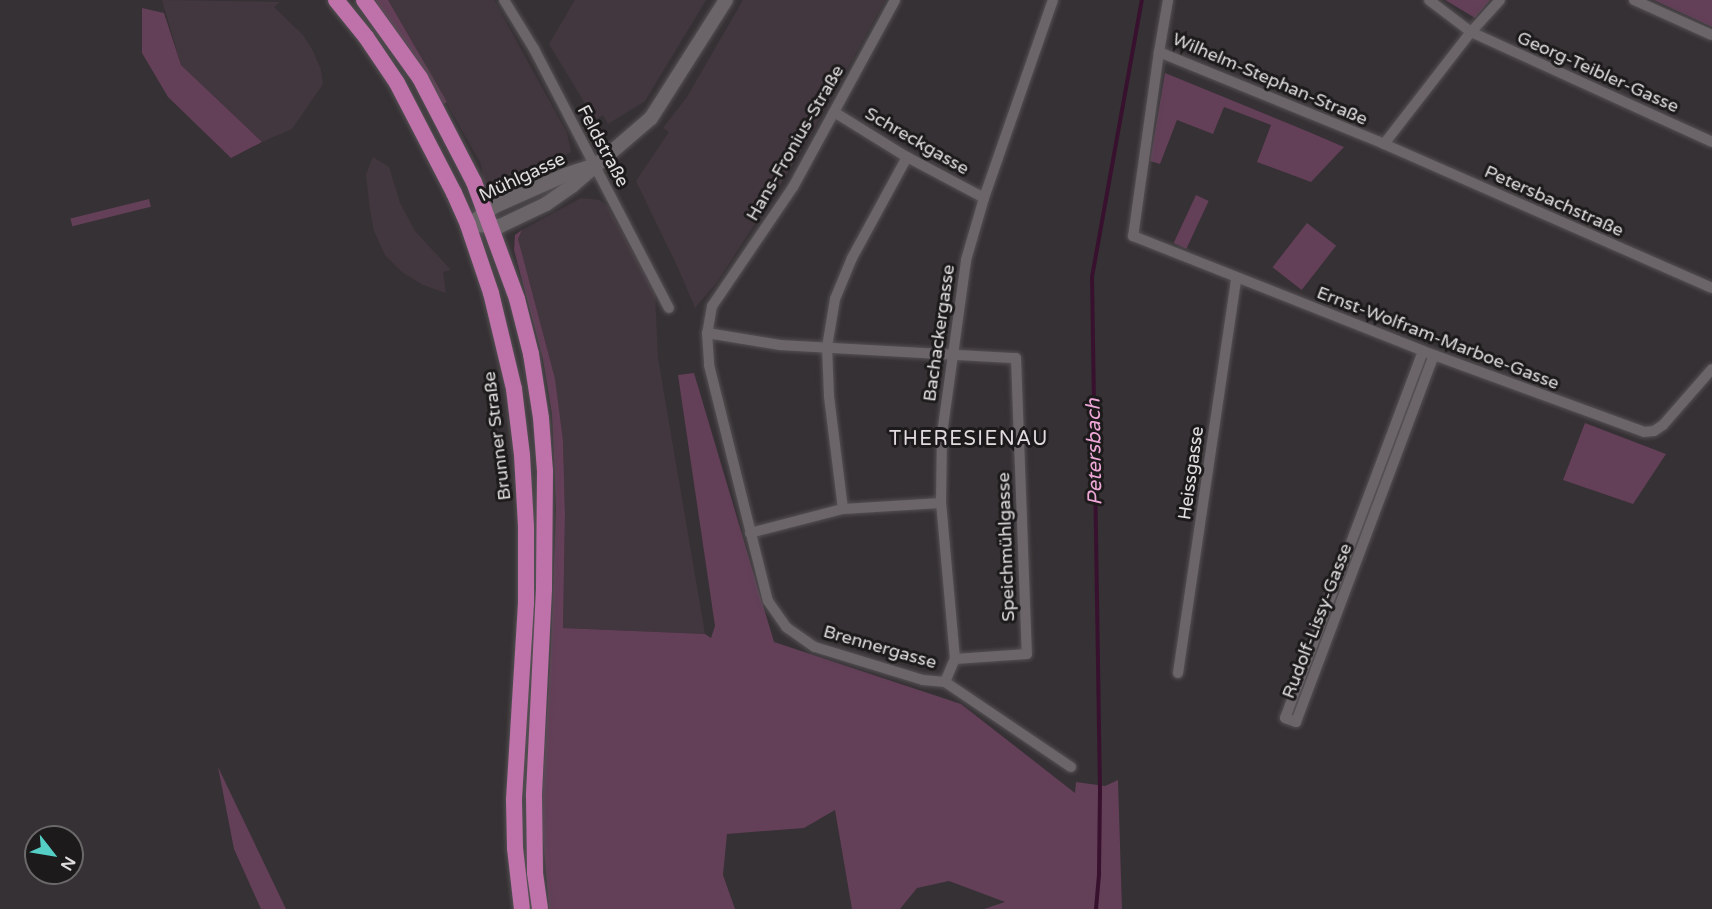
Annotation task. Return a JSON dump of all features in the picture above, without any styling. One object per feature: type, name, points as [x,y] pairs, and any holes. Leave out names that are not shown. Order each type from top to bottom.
[{"type":"main road","name":"Brunner Straße","points":[[336,0],[366,37],[397,83],[417,119],[468,225],[505,347],[522,455],[526,527],[526,603],[514,800],[515,848],[522,909]]},
{"type":"main road","points":[[364,0],[420,78],[448,128],[489,219],[517,299],[528,343],[542,429],[544,589],[534,797],[535,873],[540,909]]},
{"type":"street","name":"Feldstraße","points":[[504,0],[534,49],[669,308]]},
{"type":"street","name":"Mühlgasse","points":[[468,225],[489,219],[514,221],[546,204],[651,118],[726,0]]},
{"type":"street","name":"Hans-Fronius-Straße","points":[[707,333],[712,306],[793,187],[895,0]]},
{"type":"street","name":"Bachackergasse","points":[[945,682],[955,659],[941,503],[942,434],[966,261],[984,198],[1053,0]]},
{"type":"street","name":"Wilhelm-Stephan-Straße","points":[[1168,0],[1159,52],[1384,144]]},
{"type":"street","name":"Georg-Teibler-Gasse","points":[[1429,0],[1471,32],[1712,142]]},
{"type":"street","points":[[1384,144],[1471,32],[1500,0]]},
{"type":"street","points":[[1634,0],[1712,35]]},
{"type":"street","name":"Ernst-Wolfram-Marboe-Gasse","points":[[1159,52],[1134,236],[1423,351],[1644,432],[1654,431],[1663,424],[1712,369]]},
{"type":"street","name":"Schreckgasse","points":[[834,112],[908,157],[984,198]]},
{"type":"street","name":"Petersbachstraße","points":[[1384,144],[1712,288]]},
{"type":"street","points":[[843,508],[829,396],[827,346],[835,299],[852,258],[908,157]]},
{"type":"street","name":"Mühlgasse","points":[[489,219],[495,206],[566,175],[595,166]]},
{"type":"street","name":"Heissgasse","points":[[1178,673],[1236,278]]},
{"type":"street","points":[[707,333],[780,345],[952,354]]},
{"type":"street","name":"Brennergasse","points":[[707,333],[709,365],[768,601],[786,627],[815,647],[923,680],[945,682],[1071,767]]},
{"type":"street","name":"Rudolf-Lissy-Gasse","points":[[1423,351],[1285,718],[1296,723],[1434,355]]},
{"type":"street","name":"Speichmühlgasse","points":[[952,354],[1016,358],[1027,654],[955,659]]},
{"type":"street","points":[[750,533],[843,508],[941,503]]},
{"type":"shaded area","points":[[162,0],[280,2],[274,7],[303,35],[321,70],[323,84],[292,129],[262,142],[181,65]]},
{"type":"shaded area","points":[[375,0],[388,0],[447,102],[441,105]]},
{"type":"shaded area","points":[[388,0],[494,0],[567,133],[571,152],[497,192],[484,186],[481,164]]},
{"type":"shaded area","points":[[575,0],[706,0],[645,101],[608,124],[603,115],[595,120],[549,44]]},
{"type":"shaded area","points":[[743,0],[885,0],[810,136],[773,196],[717,282],[695,308],[636,181],[669,132],[663,128],[687,97]]},
{"type":"shaded area","points":[[1445,0],[1490,0],[1475,18]]},
{"type":"shaded area","points":[[1654,0],[1712,0],[1712,27]]},
{"type":"shaded area","points":[[142,8],[164,13],[181,65],[262,142],[231,158],[168,97],[142,53]]},
{"type":"shaded area","points":[[1165,73],[1344,147],[1311,182],[1257,162],[1271,125],[1224,107],[1213,134],[1177,120],[1160,164],[1150,161]]},
{"type":"shaded area","points":[[373,157],[389,167],[400,203],[415,231],[451,270],[443,272],[446,293],[423,285],[402,272],[385,255],[374,231],[370,210],[366,174]]},
{"type":"shaded area","points":[[1196,195],[1209,201],[1186,249],[1174,243]]},
{"type":"shaded area","points":[[581,198],[600,200],[608,207],[655,293],[658,358],[705,634],[563,628],[565,514],[563,441],[518,239],[522,230]]},
{"type":"shaded area","points":[[149,199],[151,207],[72,226],[70,219]]},
{"type":"shaded area","points":[[1307,223],[1336,246],[1302,290],[1273,267]]},
{"type":"shaded area","points":[[522,230],[518,239],[555,379],[563,441],[565,514],[563,628],[705,634],[711,638],[715,626],[678,375],[694,373],[774,642],[961,704],[1075,793],[1076,782],[1105,786],[1118,780],[1122,909],[984,909],[1005,902],[949,881],[917,888],[900,909],[852,909],[835,810],[804,828],[727,834],[723,875],[735,909],[549,909],[541,814],[556,510],[554,457],[552,414],[543,359],[514,250],[515,235]]},
{"type":"shaded area","points":[[1585,423],[1666,454],[1633,504],[1563,480]]},
{"type":"shaded area","points":[[218,767],[286,909],[261,909],[234,849]]},
{"type":"waterway","name":"Petersbach","points":[[1096,909],[1100,792],[1092,277],[1142,0]]},
{"type":"district","name":"THERESIENAU","points":[[969,439]]}]
